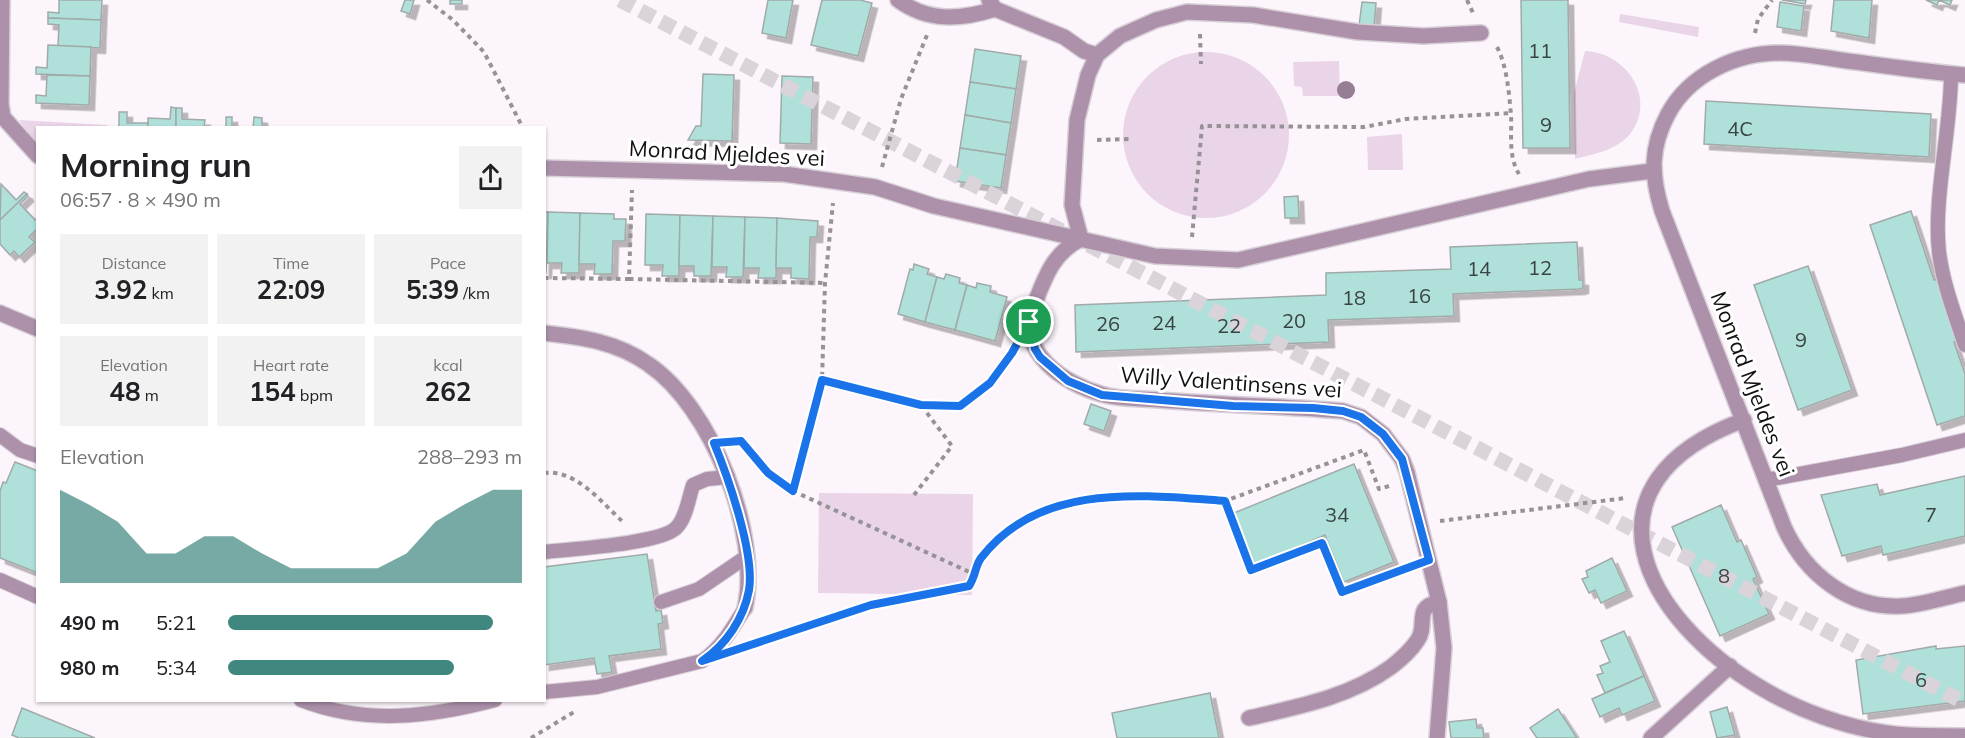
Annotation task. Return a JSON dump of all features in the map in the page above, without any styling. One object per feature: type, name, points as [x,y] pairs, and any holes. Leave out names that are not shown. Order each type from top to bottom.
[{"type":"street","points":[[2,0],[1,104],[3,117],[36,154]]},
{"type":"street","points":[[898,0],[912,10],[942,18],[992,5],[1064,37],[1084,51],[1097,55]]},
{"type":"street","points":[[1029,322],[1053,260],[1070,245],[1081,239],[1072,205],[1080,109],[1088,75],[1097,55],[1120,36],[1156,20],[1187,12],[1253,15],[1358,32],[1423,36],[1481,33]]},
{"type":"street","points":[[1652,171],[1658,133],[1674,104],[1696,81],[1719,66],[1778,53],[1958,75]]},
{"type":"street","name":"Monrad Mjeldes vei","points":[[546,168],[784,174],[875,187],[934,206],[1155,256],[1238,260],[1589,179],[1652,171],[1662,211],[1794,549],[1818,576],[1841,592],[1884,606],[1903,606],[1965,592]]},
{"type":"street","points":[[0,313],[36,328]]},
{"type":"street","name":"Willy Valentinsens vei","points":[[1029,322],[1035,349],[1040,357],[1068,381],[1102,395],[1233,406],[1343,411],[1361,417],[1383,434],[1402,459],[1439,602],[1444,648],[1437,738]]},
{"type":"street","points":[[546,333],[589,338],[616,347],[648,364],[674,385],[696,411],[714,443],[728,477],[746,557],[749,587],[745,608]]},
{"type":"street","points":[[1743,420],[1723,428],[1686,449],[1666,467],[1646,501],[1640,527],[1642,550],[1661,594],[1693,634],[1730,666],[1764,690],[1813,713],[1850,725],[1889,733],[1965,736]]},
{"type":"street","points":[[1249,718],[1319,702],[1371,679],[1392,666],[1418,640],[1422,632],[1423,610],[1430,604],[1439,602]]},
{"type":"street","points":[[1651,738],[1730,666]]},
{"type":"lane","points":[[1958,75],[1939,217],[1939,250],[1943,276],[1965,345]]},
{"type":"lane","points":[[0,435],[20,450],[36,455]]},
{"type":"lane","points":[[1766,480],[1902,455],[1965,440]]},
{"type":"lane","points":[[546,552],[636,541],[676,529],[693,485],[707,479],[728,477]]},
{"type":"lane","points":[[660,602],[699,589],[746,557]]},
{"type":"lane","points":[[0,580],[36,596]]},
{"type":"lane","points":[[546,692],[597,687],[702,661],[714,653],[730,633],[745,608]]},
{"type":"lane","points":[[309,702],[345,713],[404,716],[452,712],[488,702]]},
{"type":"path","points":[[427,0],[453,20],[484,52],[522,126]]},
{"type":"path","points":[[1749,58],[1758,19],[1772,0]]},
{"type":"path","points":[[1468,1],[1471,11]]},
{"type":"path","points":[[1200,12],[1201,64]]},
{"type":"path","points":[[875,187],[901,99],[934,17]]},
{"type":"path","points":[[1498,47],[1504,63],[1511,113],[1511,152],[1516,169],[1530,192]]},
{"type":"path","points":[[1188,259],[1196,220],[1202,126],[1364,127],[1406,119],[1511,113]]},
{"type":"path","points":[[1076,141],[1129,139]]},
{"type":"path","points":[[629,279],[633,169]]},
{"type":"path","points":[[793,491],[822,380],[825,284],[836,181]]},
{"type":"path","points":[[546,278],[825,284]]},
{"type":"path","points":[[822,380],[921,405],[960,406],[990,383],[1012,353],[1029,322]]},
{"type":"path","points":[[914,495],[952,446],[921,405]]},
{"type":"path","points":[[714,443],[741,441],[768,473],[793,491],[976,575]]},
{"type":"path","points":[[745,647],[871,605],[969,586],[976,575],[977,564],[1003,535],[1035,515],[1071,501],[1139,494],[1225,501],[1364,450],[1379,489],[1385,487]]},
{"type":"path","points":[[546,473],[563,474],[573,478],[622,521],[636,541]]},
{"type":"path","points":[[1418,524],[1624,498]]},
{"type":"path","points":[[1225,501],[1251,570],[1322,543],[1342,592],[1429,560]]},
{"type":"path","points":[[531,738],[573,713],[597,687]]},
{"type":"shaded area","points":[[1620,14],[1699,27],[1698,37],[1619,22]]},
{"type":"shaded area","points":[[1585,51],[1600,53],[1625,68],[1639,93],[1641,106],[1638,120],[1630,134],[1619,144],[1605,151],[1575,159],[1574,93]]},
{"type":"shaded area","points":[[1206,52],[1222,53],[1238,58],[1265,76],[1283,103],[1288,119],[1288,151],[1283,167],[1265,194],[1238,212],[1222,217],[1206,218],[1190,217],[1174,212],[1147,194],[1129,167],[1124,151],[1123,135],[1124,119],[1129,103],[1147,76],[1174,58],[1190,53]]},
{"type":"shaded area","points":[[1339,61],[1340,96],[1303,96],[1302,87],[1294,86],[1293,62]]},
{"type":"shaded area","points":[[19,120],[107,125],[36,126],[36,143]]},
{"type":"shaded area","points":[[1402,134],[1403,170],[1368,170],[1367,137]]},
{"type":"shaded area","points":[[819,493],[973,494],[972,595],[818,593]]},
{"type":"building","points":[[59,0],[102,0],[101,20],[48,18],[48,12],[59,13]]},
{"type":"building","points":[[405,0],[414,0],[410,14],[401,11]]},
{"type":"building","points":[[450,0],[462,0],[462,4],[450,4]]},
{"type":"building","points":[[768,0],[793,0],[786,38],[762,33]]},
{"type":"building","points":[[822,0],[860,0],[872,3],[858,56],[811,45]]},
{"type":"building","points":[[1521,0],[1568,0],[1570,148],[1523,148]]},
{"type":"building","points":[[1782,0],[1806,0],[1805,4]]},
{"type":"building","points":[[1834,0],[1872,0],[1869,38],[1831,31]]},
{"type":"building","points":[[1926,0],[1939,0],[1937,5]]},
{"type":"building","points":[[1939,0],[1952,0],[1950,5]]},
{"type":"building","points":[[1362,2],[1376,3],[1374,27],[1359,26]]},
{"type":"building","points":[[1780,2],[1804,6],[1801,31],[1777,27]]},
{"type":"building","points":[[48,18],[101,20],[100,48],[58,46],[59,25],[48,24]]},
{"type":"building","points":[[48,45],[91,47],[90,76],[36,74],[36,67],[47,68]]},
{"type":"building","points":[[975,49],[1021,56],[1016,89],[970,82]]},
{"type":"building","points":[[703,74],[734,75],[732,141],[688,140],[696,126],[701,126]]},
{"type":"building","points":[[47,75],[90,76],[89,105],[36,103],[36,95],[46,96]]},
{"type":"building","points":[[782,76],[813,77],[811,144],[780,143]]},
{"type":"building","points":[[970,82],[1016,89],[1011,123],[965,115]]},
{"type":"building","points":[[1706,101],[1931,114],[1929,157],[1704,144]]},
{"type":"building","points":[[171,107],[176,108],[176,126],[148,126],[148,118],[170,119]]},
{"type":"building","points":[[176,108],[182,108],[182,119],[205,120],[204,126],[176,126]]},
{"type":"building","points":[[119,112],[127,112],[127,123],[148,123],[148,126],[119,126]]},
{"type":"building","points":[[965,115],[1011,123],[1006,155],[960,148]]},
{"type":"building","points":[[226,117],[232,117],[232,126],[226,126]]},
{"type":"building","points":[[254,117],[262,118],[262,126],[253,126]]},
{"type":"building","points":[[960,148],[1006,155],[1001,188],[955,181]]},
{"type":"building","points":[[1,184],[16,200],[24,192],[27,194],[0,220]]},
{"type":"building","points":[[27,194],[28,196],[20,204],[36,219],[36,230],[29,237],[35,242],[19,257],[14,251],[10,255],[0,244],[0,220]]},
{"type":"building","points":[[1298,196],[1299,218],[1285,218],[1284,197]]},
{"type":"building","points":[[1911,211],[1934,280],[1938,279],[1959,341],[1954,342],[1965,374],[1965,416],[1937,425],[1870,225]]},
{"type":"building","points":[[546,212],[548,212],[546,273]]},
{"type":"building","points":[[548,212],[580,213],[579,273],[561,273],[562,263],[547,263]]},
{"type":"building","points":[[580,213],[614,214],[614,219],[626,219],[625,241],[613,241],[612,274],[594,274],[595,264],[579,264]]},
{"type":"building","points":[[646,214],[680,215],[679,276],[662,276],[663,265],[645,265]]},
{"type":"building","points":[[680,215],[713,216],[711,276],[694,276],[694,266],[679,266]]},
{"type":"building","points":[[713,216],[745,217],[743,277],[726,277],[727,267],[712,267]]},
{"type":"building","points":[[745,217],[777,218],[776,278],[758,278],[759,268],[744,268]]},
{"type":"building","points":[[777,218],[818,221],[817,237],[810,237],[809,279],[791,278],[791,268],[776,268]]},
{"type":"building","points":[[1577,242],[1579,280],[1583,280],[1583,288],[1579,289],[1453,294],[1454,316],[1328,320],[1329,342],[1076,352],[1075,305],[1326,295],[1326,273],[1451,269],[1450,247]]},
{"type":"building","points":[[914,264],[929,269],[927,274],[937,277],[925,322],[898,314],[910,269],[913,270]]},
{"type":"building","points":[[1808,266],[1852,390],[1798,410],[1754,285]]},
{"type":"building","points":[[946,274],[960,278],[959,283],[967,285],[955,330],[925,322],[937,277],[944,279]]},
{"type":"building","points":[[977,283],[991,286],[990,292],[1007,297],[995,341],[955,330],[967,285],[976,288]]},
{"type":"building","points":[[1091,404],[1111,411],[1104,431],[1084,424]]},
{"type":"building","points":[[15,462],[36,470],[36,572],[0,558],[0,491],[3,482],[6,483]]},
{"type":"building","points":[[1354,464],[1394,562],[1344,582],[1325,535],[1256,565],[1234,513]]},
{"type":"building","points":[[1965,476],[1965,536],[1883,555],[1881,546],[1842,556],[1821,495],[1877,484],[1880,495]]},
{"type":"building","points":[[1721,505],[1737,542],[1741,540],[1757,577],[1753,579],[1769,614],[1720,636],[1672,527]]},
{"type":"building","points":[[647,554],[656,611],[661,610],[663,623],[658,624],[661,649],[609,656],[612,672],[597,674],[594,658],[546,665],[546,567]]},
{"type":"building","points":[[1612,558],[1627,591],[1601,603],[1595,590],[1589,593],[1582,579],[1588,577],[1586,571]]},
{"type":"building","points":[[1624,631],[1644,676],[1605,693],[1597,675],[1603,673],[1600,666],[1610,662],[1601,641]]},
{"type":"building","points":[[1936,646],[1936,649],[1965,646],[1965,701],[1863,714],[1856,660]]},
{"type":"building","points":[[1644,676],[1655,701],[1622,715],[1619,708],[1600,717],[1592,699]]},
{"type":"building","points":[[1210,693],[1219,738],[1117,738],[1112,713]]},
{"type":"building","points":[[1727,707],[1735,735],[1717,738],[1710,712]]},
{"type":"building","points":[[22,708],[95,738],[19,738],[12,735]]},
{"type":"building","points":[[1558,709],[1577,738],[1537,738],[1530,728]]},
{"type":"building","points":[[1476,719],[1477,728],[1483,728],[1484,738],[1451,738],[1449,722]]},
{"type":"tunnel","points":[[620,0],[1965,703]]},
{"type":"route","points":[[1029,322],[1035,349],[1040,357],[1068,381],[1102,395],[1233,406],[1313,408],[1343,411],[1361,417],[1383,434],[1402,459],[1429,560],[1342,592],[1322,543],[1251,570],[1225,501],[1139,494],[1071,501],[1035,515],[1003,535],[977,564],[976,575],[969,586],[871,605],[702,661],[714,653],[730,633],[745,608],[749,587],[749,573],[738,513],[728,477],[714,443],[741,441],[768,473],[793,491],[822,380],[921,405],[960,406],[990,383],[1012,353],[1029,322]]}]
